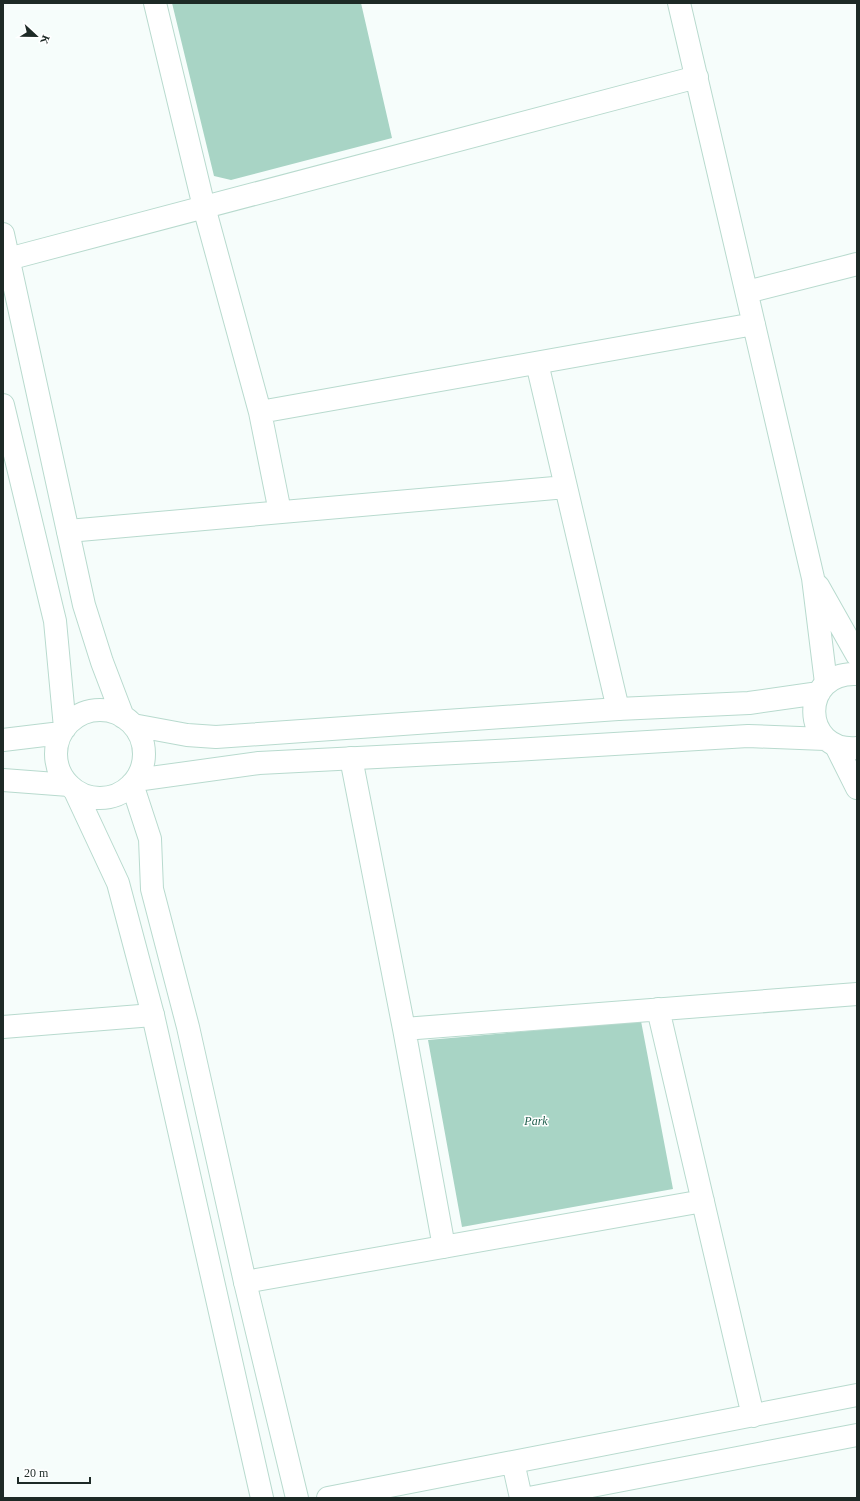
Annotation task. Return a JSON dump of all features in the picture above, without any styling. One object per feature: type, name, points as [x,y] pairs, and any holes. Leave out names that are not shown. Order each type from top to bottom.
[{"type":"street","points":[[155,3],[204,207],[260,412],[280,512]]},
{"type":"street","points":[[679,3],[813,578],[822,688]]},
{"type":"street","points":[[8,259],[697,77]]},
{"type":"street","points":[[3,234],[84,605],[102,662],[128,721],[142,741],[144,754],[142,768],[134,782],[126,790],[114,796],[101,798],[88,797],[72,788],[65,782],[59,770],[56,758],[57,745],[63,730],[79,715],[91,711],[104,710],[117,713],[128,721],[188,735],[216,737],[618,709],[749,703],[822,688]]},
{"type":"street","points":[[747,292],[857,264]]},
{"type":"street","points":[[260,412],[754,324]]},
{"type":"street","points":[[537,363],[618,709]]},
{"type":"street","points":[[3,405],[56,621],[63,730]]},
{"type":"street","points":[[68,531],[566,487]]},
{"type":"street","points":[[813,578],[857,655]]},
{"type":"street","points":[[857,674],[847,674],[836,677],[822,688],[814,704],[814,716],[818,728],[839,744],[857,788]]},
{"type":"street","points":[[3,740],[63,730]]},
{"type":"street","points":[[134,782],[259,763],[748,736],[839,744]]},
{"type":"street","points":[[351,758],[404,1029],[444,1247]]},
{"type":"street","points":[[3,780],[72,788]]},
{"type":"street","points":[[134,782],[150,839],[152,889],[188,1027],[245,1282],[297,1498]]},
{"type":"street","points":[[72,788],[118,883],[153,1015],[262,1498]]},
{"type":"street","points":[[404,1029],[857,994]]},
{"type":"street","points":[[658,1009],[753,1416]]},
{"type":"street","points":[[3,1026],[153,1015]]},
{"type":"street","points":[[245,1282],[703,1201]]},
{"type":"street","points":[[328,1498],[857,1395]]},
{"type":"street","points":[[529,1498],[857,1435]]},
{"type":"street","points":[[513,1462],[521,1498]]},
{"type":"green space","points":[[172,3],[361,3],[392,138],[231,180],[214,176]]},
{"type":"green space","name":"Park","points":[[641,1021],[673,1189],[462,1227],[428,1040]]}]
